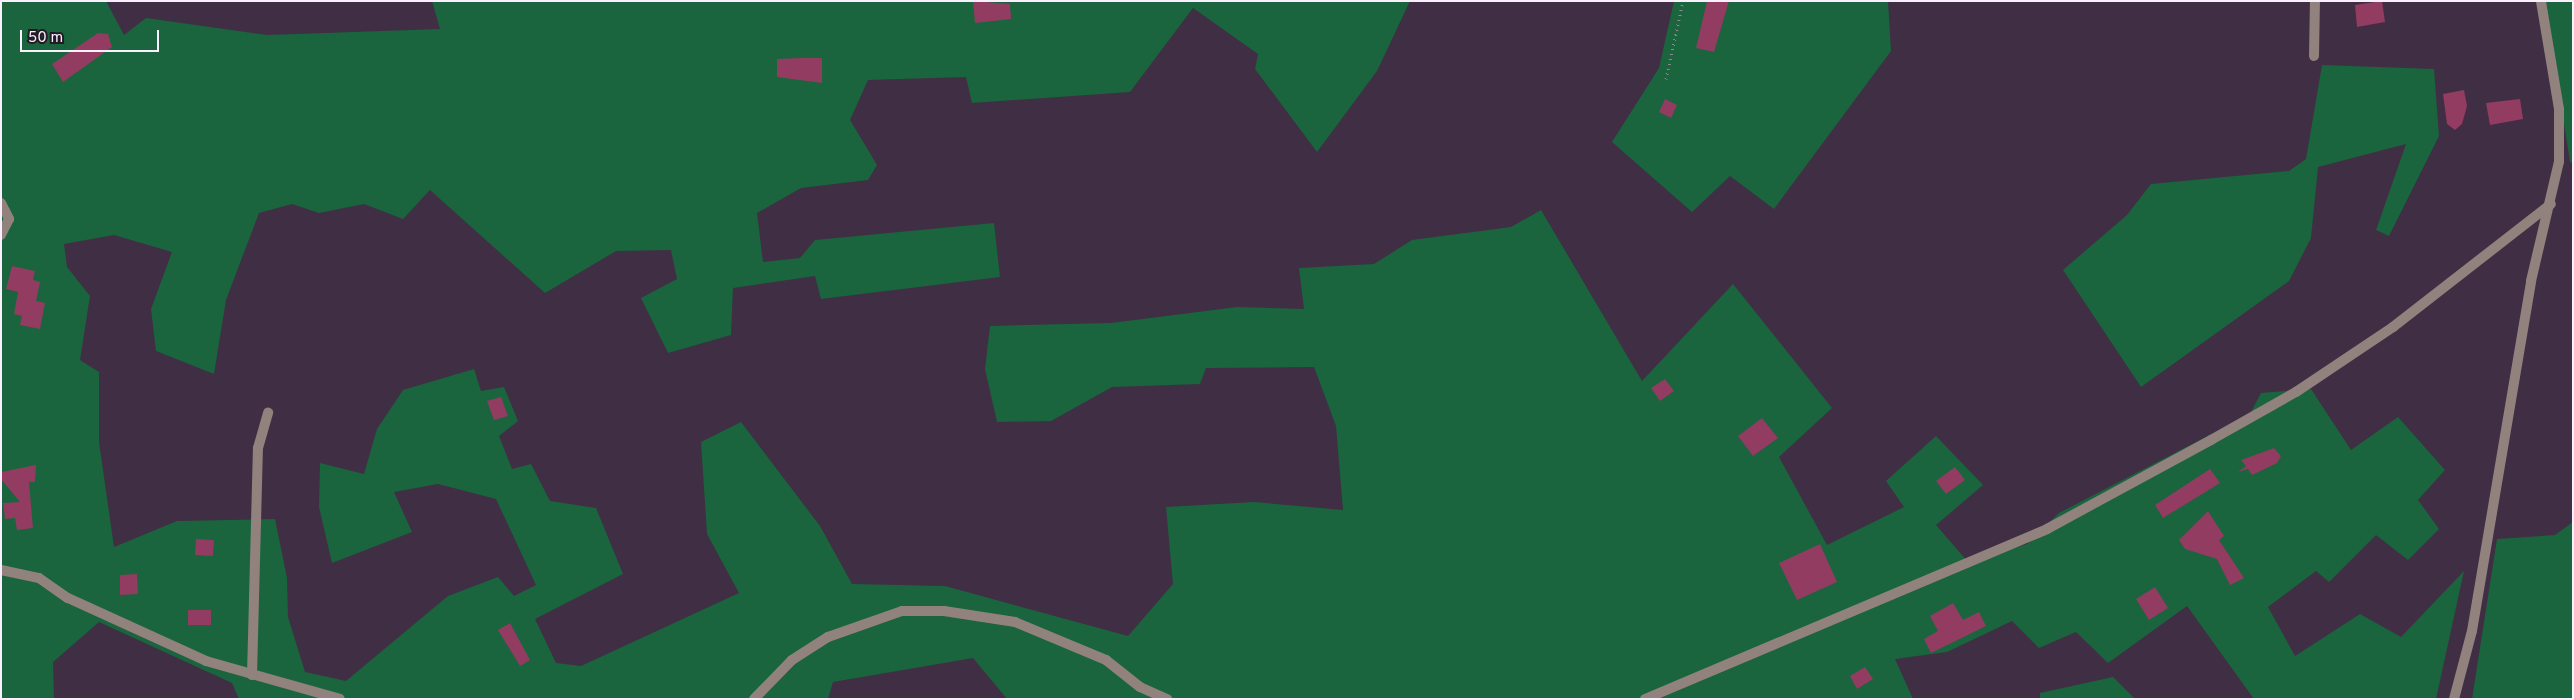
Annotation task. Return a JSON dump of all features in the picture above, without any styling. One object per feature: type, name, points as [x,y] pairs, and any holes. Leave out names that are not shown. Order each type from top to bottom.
[{"type":"street","points":[[2314,56],[2315,1]]},
{"type":"street","points":[[2454,699],[2472,631],[2531,281],[2551,204],[2562,137],[2541,1]]},
{"type":"street","points":[[1,203],[9,219],[1,234]]},
{"type":"street","points":[[1645,699],[2047,528],[2211,440],[2296,392],[2393,327],[2551,204]]},
{"type":"street","points":[[252,675],[258,448],[268,412]]},
{"type":"street","points":[[1,570],[39,578],[68,598],[170,646],[252,675],[340,699]]},
{"type":"street","points":[[754,699],[792,660],[828,637],[902,611],[944,612],[1015,622],[1106,660],[1140,687],[1167,699]]},
{"type":"path","points":[[1666,79],[1683,1]]},
{"type":"green space","points":[[1,1],[106,1],[124,35],[146,18],[267,35],[440,29],[432,1],[1410,1],[1377,71],[1317,152],[1255,69],[1258,54],[1193,8],[1130,92],[972,103],[966,77],[868,80],[850,120],[877,165],[868,180],[801,188],[757,213],[763,262],[800,258],[815,240],[994,223],[1000,277],[821,299],[815,276],[733,288],[731,335],[668,353],[641,298],[677,279],[671,250],[616,251],[545,293],[430,190],[403,219],[364,204],[319,213],[292,204],[259,213],[226,300],[214,374],[156,351],[151,309],[172,252],[114,235],[64,244],[67,267],[90,296],[80,360],[99,372],[99,442],[114,547],[177,521],[275,519],[287,578],[288,617],[305,672],[346,681],[448,596],[498,577],[514,596],[536,585],[496,499],[438,484],[394,492],[412,532],[332,563],[319,507],[320,463],[364,474],[377,429],[403,390],[474,369],[481,391],[504,387],[518,421],[499,436],[512,469],[531,464],[550,501],[596,508],[623,574],[535,619],[556,663],[581,666],[739,593],[707,534],[701,442],[741,422],[820,526],[852,584],[945,586],[1128,636],[1173,584],[1166,507],[1254,502],[1343,510],[1336,426],[1314,367],[1206,368],[1200,384],[1112,387],[1051,421],[997,422],[985,369],[990,326],[1111,323],[1237,307],[1304,309],[1299,268],[1374,264],[1412,240],[1511,227],[1541,210],[1642,381],[1733,284],[1832,408],[1779,457],[1827,545],[1904,507],[1886,481],[1936,436],[1983,485],[1936,525],[1968,562],[2027,544],[2059,513],[2250,414],[2261,393],[2311,389],[2351,450],[2398,417],[2445,470],[2418,500],[2439,529],[2408,560],[2376,535],[2329,582],[2316,571],[2268,607],[2295,656],[2360,614],[2401,637],[2464,571],[2436,699],[2254,699],[2187,606],[2108,663],[2076,632],[2039,648],[2012,621],[1947,652],[1895,659],[1913,699],[1007,699],[973,658],[833,682],[828,699],[239,699],[232,683],[99,622],[53,662],[54,699],[1,699]]},
{"type":"green space","points":[[1674,1],[1888,1],[1891,51],[1774,209],[1730,176],[1692,212],[1612,142],[1659,68]]},
{"type":"green space","points":[[2545,1],[2573,1],[2573,163],[2570,162]]},
{"type":"green space","points":[[2322,65],[2434,69],[2439,136],[2389,236],[2376,230],[2406,144],[2318,167],[2311,238],[2289,281],[2141,387],[2063,270],[2127,215],[2151,184],[2289,171],[2306,159]]},
{"type":"green space","points":[[2573,522],[2573,699],[2472,699],[2497,539],[2555,535]]},
{"type":"green space","points":[[2113,677],[2135,699],[2040,699],[2040,693]]},
{"type":"building","points":[[973,1],[1010,4],[1011,19],[975,23]]},
{"type":"building","points":[[1707,1],[1729,1],[1714,52],[1696,48]]},
{"type":"building","points":[[2382,1],[2385,22],[2357,27],[2355,5]]},
{"type":"building","points":[[98,33],[108,34],[112,47],[63,82],[52,64]]},
{"type":"building","points":[[822,58],[822,83],[777,77],[777,59]]},
{"type":"building","points":[[2464,90],[2467,106],[2462,124],[2455,130],[2447,124],[2443,94]]},
{"type":"building","points":[[1665,99],[1677,105],[1671,118],[1659,112]]},
{"type":"building","points":[[2520,99],[2523,119],[2490,125],[2486,103]]},
{"type":"building","points":[[12,266],[35,271],[33,280],[40,282],[36,301],[45,303],[40,329],[20,325],[22,316],[14,314],[18,292],[6,289]]},
{"type":"building","points":[[1665,379],[1674,391],[1660,401],[1651,388]]},
{"type":"building","points":[[501,397],[508,416],[494,420],[487,401]]},
{"type":"building","points":[[1762,418],[1778,438],[1753,456],[1738,436]]},
{"type":"building","points":[[2274,448],[2281,456],[2277,463],[2252,475],[2248,469],[2238,472],[2246,466],[2241,460]]},
{"type":"building","points":[[36,465],[35,482],[29,482],[33,528],[17,530],[15,518],[5,519],[3,503],[20,502],[1,479],[1,472]]},
{"type":"building","points":[[1955,467],[1965,480],[1946,494],[1936,481]]},
{"type":"building","points":[[2210,469],[2220,483],[2163,518],[2155,505]]},
{"type":"building","points":[[2208,511],[2224,536],[2219,540],[2244,578],[2230,585],[2217,559],[2185,549],[2179,540]]},
{"type":"building","points":[[196,539],[214,540],[213,556],[195,555]]},
{"type":"building","points":[[1820,544],[1837,582],[1797,600],[1779,563]]},
{"type":"building","points":[[137,574],[138,594],[120,595],[120,575]]},
{"type":"building","points":[[2155,587],[2168,608],[2149,620],[2136,599]]},
{"type":"building","points":[[1953,603],[1963,620],[1979,612],[1986,626],[1931,653],[1924,639],[1938,631],[1930,616]]},
{"type":"building","points":[[188,610],[211,610],[211,625],[188,625]]},
{"type":"building","points":[[510,623],[530,660],[520,666],[498,630]]},
{"type":"building","points":[[1865,667],[1873,679],[1857,689],[1850,676]]}]
